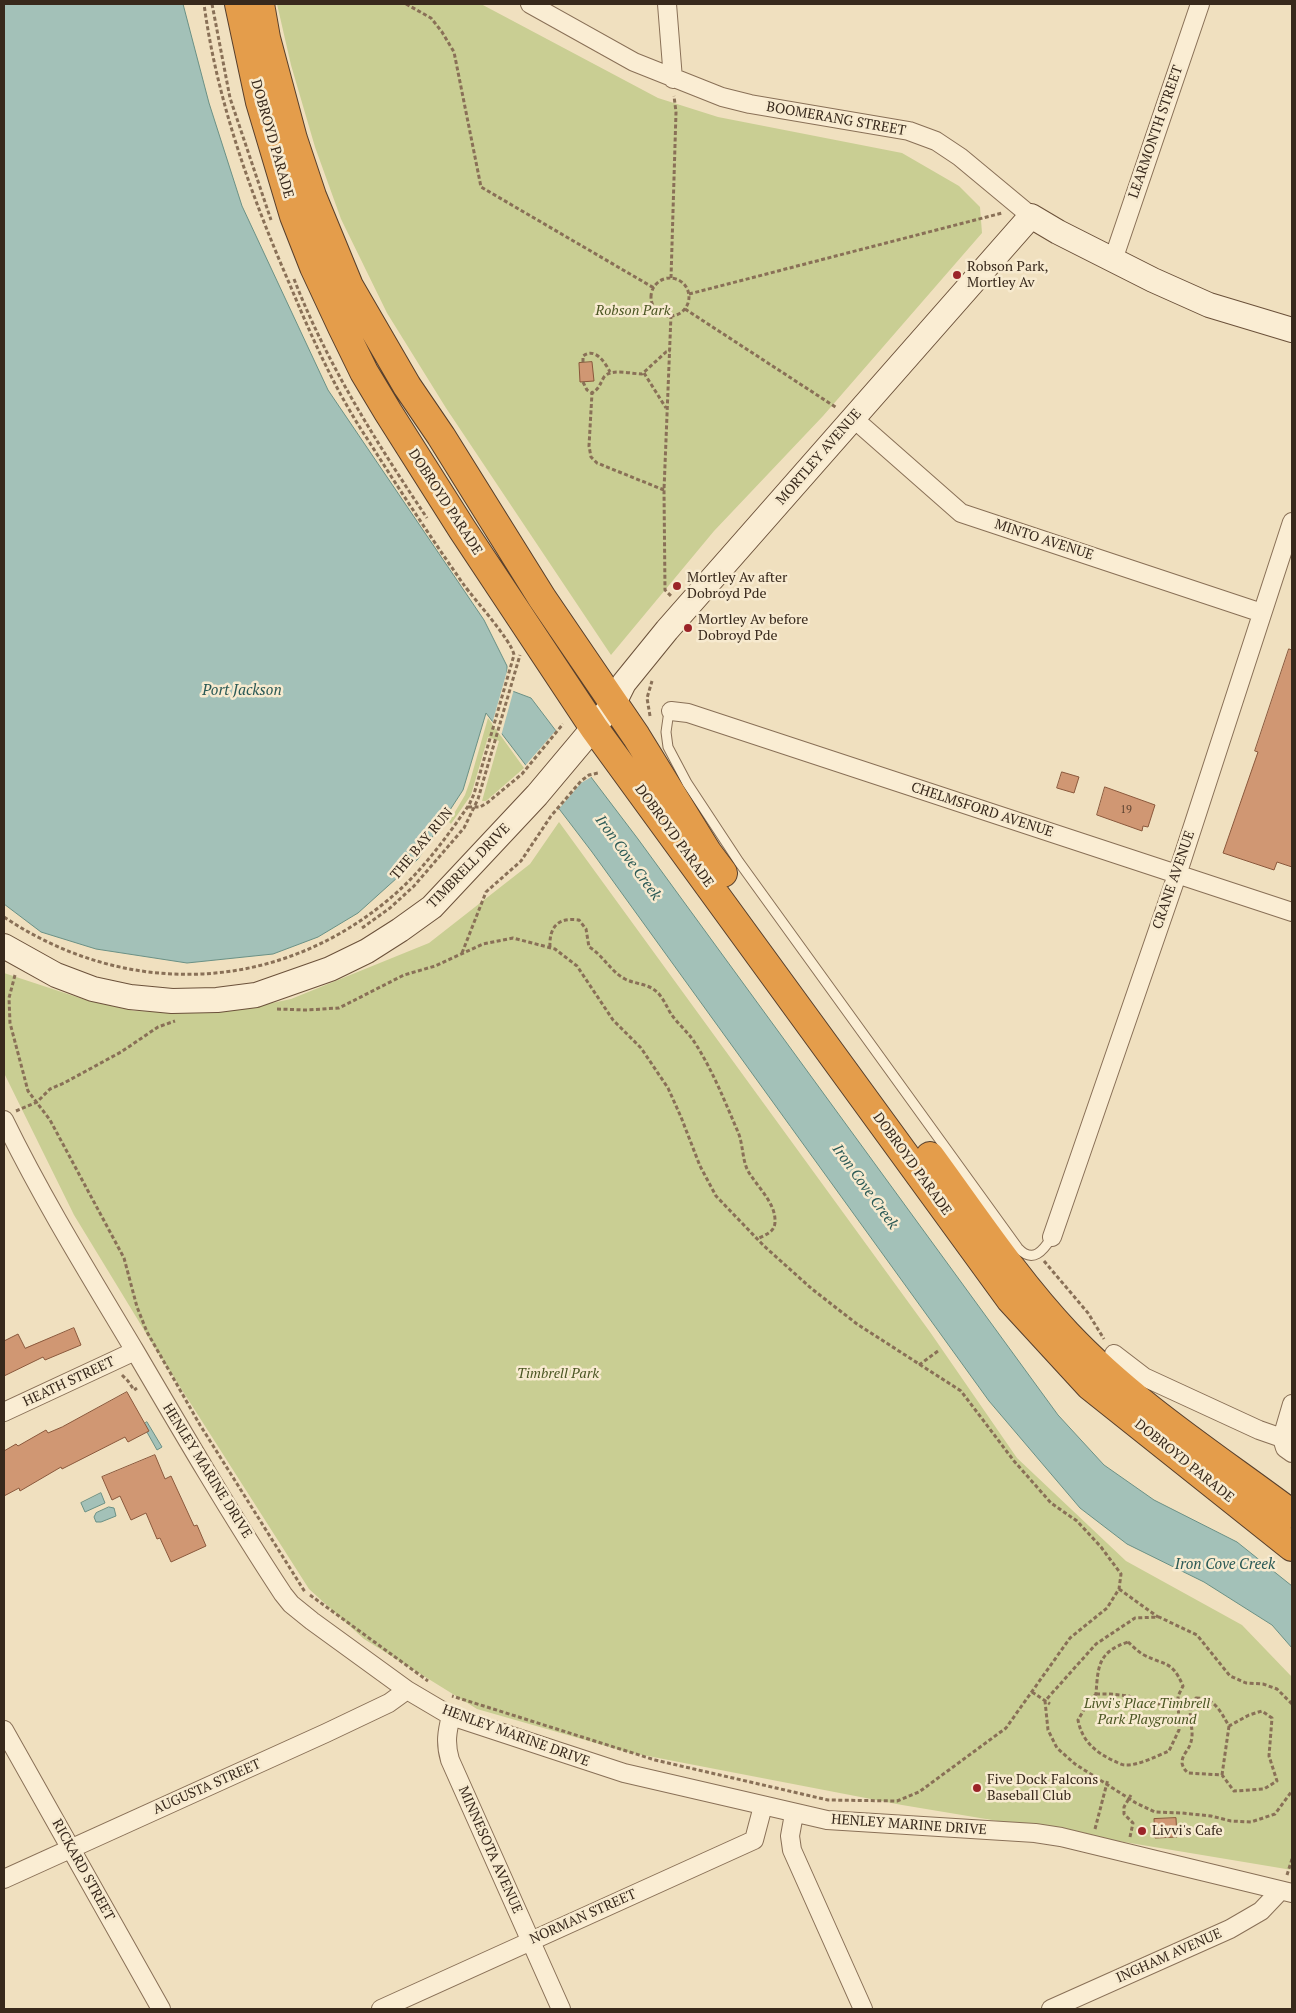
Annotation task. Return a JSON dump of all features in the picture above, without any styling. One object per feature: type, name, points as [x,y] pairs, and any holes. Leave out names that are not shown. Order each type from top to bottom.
[{"type":"highway","name":"DOBROYD PARADE","points":[[239,4],[260,102],[275,158],[294,216],[314,267],[342,327],[364,372],[412,453],[587,736],[1021,1313],[1090,1386],[1292,1547]]},
{"type":"highway","name":"DOBROYD PARADE","points":[[260,4],[278,87],[293,139],[312,196],[349,286],[407,386],[441,436],[542,598],[614,703],[708,853],[1003,1255],[1061,1327],[1126,1389],[1292,1514]]},
{"type":"street","name":"BOOMERANG STREET","points":[[530,4],[630,59],[673,79],[722,97],[750,104],[910,131],[936,142],[960,157],[1026,212],[1058,232],[1153,280],[1209,305],[1292,330]]},
{"type":"street","points":[[667,4],[673,79]]},
{"type":"street","name":"LEARMONTH STREET","points":[[1113,260],[1200,4]]},
{"type":"street","name":"MORTLEY AVENUE","points":[[614,703],[624,683],[685,609],[853,418],[1026,212]]},
{"type":"street","name":"MINTO AVENUE","points":[[853,418],[961,513],[1262,613]]},
{"type":"street","name":"CRANE AVENUE","points":[[1052,1238],[1177,875],[1292,522]]},
{"type":"street","name":"TIMBRELL DRIVE","points":[[4,946],[56,975],[93,989],[130,997],[172,1001],[218,1000],[256,995],[330,969],[367,951],[432,907],[537,795],[614,703]]},
{"type":"street","name":"CHELMSFORD AVENUE","points":[[671,711],[688,714],[1292,912]]},
{"type":"street","name":"HENLEY MARINE DRIVE","points":[[8,1116],[32,1178],[169,1411],[273,1579],[291,1604],[407,1690],[451,1716],[624,1774],[794,1814],[826,1820],[1035,1833],[1091,1843],[1286,1892]]},
{"type":"street","name":"HEATH STREET","points":[[4,1412],[135,1351]]},
{"type":"street","points":[[1114,1354],[1144,1377],[1259,1430],[1282,1438]]},
{"type":"street","points":[[1292,1404],[1282,1438],[1285,1448],[1292,1453]]},
{"type":"street","name":"AUGUSTA STREET","points":[[4,1879],[326,1733],[389,1703],[407,1690]]},
{"type":"street","name":"MINNESOTA AVENUE","points":[[451,1716],[446,1736],[446,1746],[450,1760],[561,2009]]},
{"type":"street","name":"RICKARD STREET","points":[[4,1730],[162,2009]]},
{"type":"street","name":"NORMAN STREET","points":[[381,2009],[754,1840],[763,1806]]},
{"type":"street","points":[[794,1814],[790,1836],[792,1850],[863,2009]]},
{"type":"street","name":"INGHAM AVENUE","points":[[1051,2009],[1230,1928],[1261,1910],[1286,1892]]},
{"type":"lane","points":[[671,711],[666,732],[668,747],[686,783],[739,862],[1018,1248],[1023,1253],[1030,1255],[1038,1254],[1052,1238]]},
{"type":"path","points":[[406,4],[431,18],[454,52],[481,187],[654,288]]},
{"type":"path","points":[[672,278],[676,112],[673,79]]},
{"type":"path","points":[[689,294],[1026,212]]},
{"type":"path","points":[[672,278],[683,283],[689,294],[685,309],[671,315],[665,315],[656,309],[652,298],[654,288],[661,280],[672,278]]},
{"type":"path","points":[[685,309],[853,418]]},
{"type":"path","points":[[671,315],[664,490],[665,590],[685,609]]},
{"type":"path","points":[[610,372],[644,373],[666,352],[670,351]]},
{"type":"path","points":[[583,362],[582,356],[586,353],[593,353],[606,364],[610,372]]},
{"type":"path","points":[[610,372],[592,393],[589,446],[591,457],[597,463],[664,490]]},
{"type":"path","points":[[644,373],[667,410]]},
{"type":"path","points":[[583,382],[587,390],[592,393]]},
{"type":"path","name":"THE BAY RUN","points":[[4,917],[34,936],[98,962],[118,967],[173,975],[206,974],[245,968],[292,956],[339,934],[388,900],[423,865],[468,807],[474,794],[512,662]]},
{"type":"path","points":[[358,931],[390,908],[414,886],[464,828],[474,808],[518,664]]},
{"type":"path","points":[[468,807],[474,808],[488,803],[522,774],[564,724]]},
{"type":"path","points":[[462,953],[486,892],[521,861],[551,816],[581,781],[590,775],[598,773]]},
{"type":"path","points":[[550,947],[550,933],[556,925],[571,919],[579,920],[586,929],[589,947],[600,953],[607,964],[619,975],[627,980],[649,986],[658,993],[671,1014],[694,1041],[715,1079],[738,1133],[747,1168],[771,1206],[775,1218],[772,1231],[757,1239]]},
{"type":"path","points":[[268,1010],[339,1008],[404,975],[435,966],[483,944],[513,938],[555,949],[577,966],[613,1020],[641,1048],[668,1088],[700,1166],[716,1196],[757,1239],[827,1300],[858,1324],[962,1391],[1014,1461],[1051,1503],[1077,1521],[1101,1546],[1121,1574],[1119,1590],[1107,1608],[1070,1638],[1006,1728],[919,1792],[897,1801],[828,1800],[655,1760],[444,1693]]},
{"type":"path","points":[[16,971],[9,998],[10,1023],[28,1091],[63,1143],[124,1258],[137,1307],[147,1332],[200,1425],[304,1592],[429,1682]]},
{"type":"path","points":[[8,1116],[37,1102],[50,1089],[121,1052],[158,1027],[178,1020]]},
{"type":"path","points":[[1038,1254],[1088,1314],[1114,1354]]},
{"type":"path","points":[[919,1365],[938,1351]]},
{"type":"path","points":[[121,1375],[134,1390]]},
{"type":"path","points":[[1119,1590],[1159,1617],[1197,1635],[1230,1676],[1246,1684],[1263,1684],[1277,1689],[1292,1704]]},
{"type":"path","points":[[1159,1617],[1135,1618],[1096,1644],[1045,1701],[1048,1730],[1057,1748],[1075,1764],[1107,1781],[1130,1796],[1136,1803],[1155,1812],[1211,1816],[1231,1821],[1250,1822],[1275,1814],[1292,1791]]},
{"type":"path","points":[[1096,1694],[1098,1668],[1104,1655],[1116,1646],[1128,1642],[1144,1655],[1161,1661],[1177,1672],[1183,1686],[1178,1696],[1179,1730],[1169,1751],[1147,1760],[1124,1765],[1104,1756],[1088,1745],[1080,1730],[1078,1720],[1088,1700],[1096,1694],[1110,1694],[1129,1696],[1142,1705],[1152,1706],[1168,1701],[1178,1709]]},
{"type":"path","points":[[1032,1692],[1050,1704]]},
{"type":"path","points":[[1222,1775],[1188,1773],[1182,1766],[1182,1756],[1190,1745],[1192,1732],[1189,1715],[1190,1707],[1196,1698],[1206,1698],[1214,1702],[1229,1726],[1222,1775],[1234,1791],[1264,1789],[1278,1781],[1269,1756],[1272,1718],[1262,1711],[1249,1715],[1229,1726]]},
{"type":"path","points":[[1091,1843],[1107,1781]]},
{"type":"path","points":[[1127,1852],[1133,1824],[1124,1814],[1124,1807],[1130,1796]]},
{"type":"green space","name":"Robson Park","points":[[277,4],[481,4],[658,98],[718,117],[902,153],[959,186],[980,207],[982,233],[823,416],[714,531],[611,655],[446,408],[387,313],[341,219],[315,147],[291,65]]},
{"type":"green space","points":[[488,718],[524,768],[486,801],[482,801],[499,741],[488,737],[471,795],[451,824],[449,822],[465,795],[470,781]]},
{"type":"green space","name":"Timbrell Park","points":[[559,822],[930,1332],[1017,1458],[1126,1561],[1242,1625],[1292,1677],[1292,1870],[902,1805],[627,1752],[477,1709],[364,1639],[309,1589],[152,1343],[74,1215],[4,1073],[4,973],[89,1001],[135,1011],[207,1013],[291,999],[429,943],[530,864]]},
{"type":"water","name":"Port Jackson","points":[[4,4],[183,4],[209,103],[242,206],[328,390],[484,620],[507,666],[507,689],[531,698],[638,839],[1058,1415],[1104,1465],[1154,1500],[1237,1542],[1292,1586],[1292,1648],[1272,1625],[1204,1582],[1127,1544],[1080,1508],[989,1401],[592,852],[486,713],[463,790],[418,859],[358,913],[318,937],[273,954],[187,963],[96,949],[41,932],[4,904]]},
{"type":"water","points":[[147,1422],[162,1447],[157,1450],[143,1425]]},
{"type":"water","points":[[101,1493],[105,1503],[85,1512],[81,1503]]},
{"type":"water","points":[[109,1507],[114,1508],[116,1516],[96,1522],[94,1517],[96,1513]]},
{"type":"pier","points":[[509,664],[509,688],[514,689],[501,736],[492,724]]},
{"type":"pier","points":[[557,729],[593,776],[581,783],[557,811],[524,767]]},
{"type":"building","points":[[592,362],[594,381],[580,382],[579,363]]},
{"type":"building","points":[[1289,649],[1292,650],[1292,867],[1277,862],[1274,870],[1223,853],[1258,752],[1255,751]]},
{"type":"building","points":[[1062,772],[1079,777],[1074,793],[1057,788]]},
{"type":"building","points":[[1105,787],[1155,805],[1148,827],[1143,826],[1142,831],[1097,815]]},
{"type":"building","points":[[74,1328],[81,1345],[45,1360],[43,1357],[4,1376],[4,1341],[18,1334],[25,1348]]},
{"type":"building","points":[[127,1392],[149,1431],[128,1442],[125,1437],[62,1469],[61,1467],[20,1491],[19,1488],[4,1496],[4,1451],[16,1444],[18,1446],[46,1430],[48,1433],[62,1427]]},
{"type":"building","points":[[155,1455],[165,1479],[171,1476],[194,1526],[197,1525],[206,1546],[171,1562],[160,1538],[157,1539],[146,1513],[131,1520],[120,1496],[112,1500],[102,1477]]},
{"type":"building","points":[[1176,1818],[1177,1837],[1155,1838],[1154,1819]]},
{"type":"place","name":"Robson Park, Mortley Av","points":[[957,275]]},
{"type":"place","name":"Mortley Av after Dobroyd Pde","points":[[677,586]]},
{"type":"place","name":"Mortley Av before Dobroyd Pde","points":[[688,628]]},
{"type":"place","name":"Five Dock Falcons Baseball Club","points":[[977,1788]]},
{"type":"place","name":"Livvi's Cafe","points":[[1142,1831]]},
{"type":"water label","name":"Iron Cove Creek","points":[[628,858]]},
{"type":"water label","name":"Iron Cove Creek","points":[[865,1187]]},
{"type":"water label","name":"Iron Cove Creek","points":[[1225,1565]]},
{"type":"park label","name":"Livvi's Place Timbrell Park Playground","points":[[1147,1712]]}]
